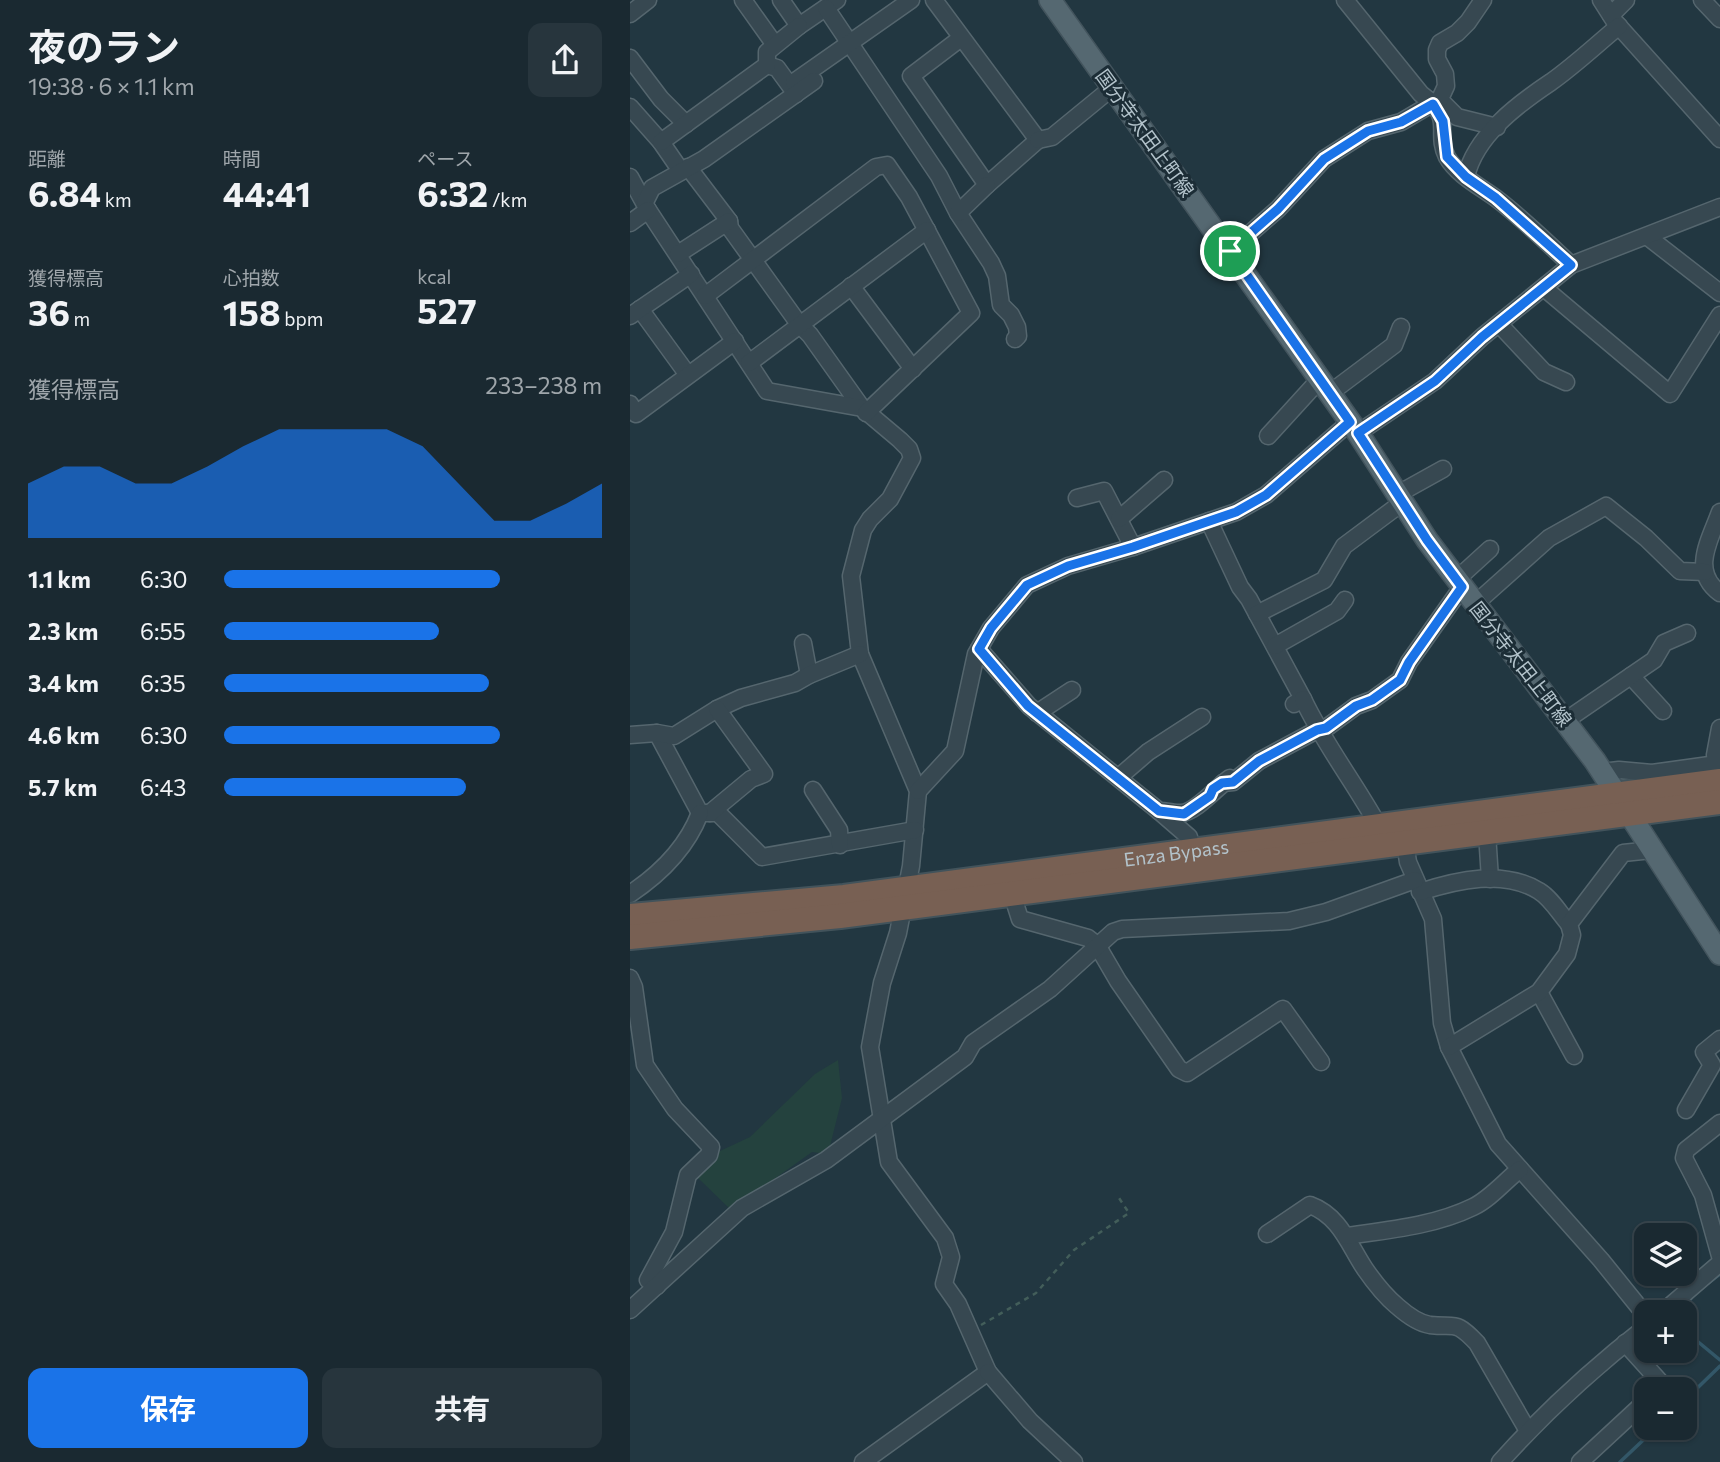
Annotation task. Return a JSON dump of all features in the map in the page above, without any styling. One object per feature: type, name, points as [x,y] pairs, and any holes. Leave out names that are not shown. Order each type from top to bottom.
[{"type":"highway","name":"Enza Bypass","points":[[630,916],[844,897],[903,899],[1012,894],[1487,833],[1623,804],[1719,770]]},
{"type":"highway","name":"Enza Bypass","points":[[630,937],[903,899],[1192,851],[1379,827],[1623,804],[1720,802]]},
{"type":"main road","name":"国分寺太田上町線","points":[[1050,0],[1325,386],[1459,583],[1602,772],[1720,954]]},
{"type":"street","points":[[630,14],[648,0]]},
{"type":"street","points":[[743,0],[775,45]]},
{"type":"street","points":[[781,0],[799,26]]},
{"type":"street","points":[[630,223],[647,206],[652,188],[704,159],[850,43],[911,0]]},
{"type":"street","points":[[934,0],[1038,141]]},
{"type":"street","points":[[1345,0],[1421,94],[1444,104],[1457,117],[1497,127]]},
{"type":"street","points":[[1230,251],[1278,209],[1324,159],[1368,131],[1401,122],[1435,102],[1446,86],[1445,74],[1437,59],[1440,43],[1457,33],[1468,22],[1483,0]]},
{"type":"street","points":[[1601,0],[1615,21],[1720,139]]},
{"type":"street","points":[[1466,177],[1475,152],[1497,127],[1518,104],[1550,82],[1615,21],[1626,0]]},
{"type":"street","points":[[1702,0],[1720,19]]},
{"type":"street","points":[[767,65],[766,52],[831,4],[850,43],[939,176],[958,213],[997,276],[1002,305],[1017,327],[1018,336],[1015,339]]},
{"type":"street","points":[[961,38],[911,76],[987,185]]},
{"type":"street","points":[[630,58],[661,99],[686,124]]},
{"type":"street","points":[[767,65],[777,68],[792,90]]},
{"type":"street","points":[[661,142],[767,65]]},
{"type":"street","points":[[792,90],[814,81]]},
{"type":"street","points":[[958,213],[1038,141],[1052,138],[1113,87]]},
{"type":"street","points":[[1435,102],[1443,121],[1447,157],[1466,177],[1496,198],[1571,265]]},
{"type":"street","points":[[630,107],[729,221],[730,228],[864,411],[900,440],[909,449],[912,458],[890,499],[870,519],[857,547],[851,576],[860,654],[918,790],[911,866],[898,933],[882,984],[870,1047],[889,1162],[945,1238],[951,1256],[944,1284],[958,1304],[988,1372],[1030,1421],[1074,1462]]},
{"type":"street","points":[[705,296],[876,167],[887,165],[909,197],[971,313],[913,369],[864,411]]},
{"type":"street","points":[[630,177],[767,391],[864,411]]},
{"type":"street","points":[[918,790],[955,751],[976,654],[1004,610],[1027,585],[1068,566],[1236,512],[1266,495],[1354,428],[1435,381],[1571,265],[1720,207]]},
{"type":"street","points":[[678,254],[729,221]]},
{"type":"street","points":[[749,363],[927,230]]},
{"type":"street","points":[[1648,237],[1720,293]]},
{"type":"street","points":[[688,376],[635,313],[691,274]]},
{"type":"street","points":[[851,286],[913,369]]},
{"type":"street","points":[[1544,288],[1670,394],[1720,315]]},
{"type":"street","points":[[1499,324],[1544,372],[1566,382]]},
{"type":"street","points":[[1268,436],[1325,386],[1394,345],[1401,327]]},
{"type":"street","points":[[630,404],[636,414],[735,341]]},
{"type":"street","points":[[1257,614],[1324,580],[1344,546],[1400,498],[1443,468]]},
{"type":"street","points":[[1119,519],[1163,488]]},
{"type":"street","points":[[1077,498],[1104,491],[1133,547]]},
{"type":"street","points":[[1475,604],[1549,538],[1606,506],[1646,538],[1680,571],[1705,572]]},
{"type":"street","points":[[1720,512],[1702,561],[1707,582],[1720,593]]},
{"type":"street","points":[[1209,521],[1240,587],[1275,646],[1299,701],[1379,827]]},
{"type":"street","points":[[1159,811],[1184,814],[1210,796],[1213,789],[1226,780],[1233,782],[1259,761],[1317,730],[1326,728],[1356,706],[1372,700],[1400,680],[1459,583],[1490,549]]},
{"type":"street","points":[[1275,646],[1337,611],[1345,600]]},
{"type":"street","points":[[1564,721],[1654,660],[1664,643],[1687,633]]},
{"type":"street","points":[[803,643],[809,675]]},
{"type":"street","points":[[979,649],[1028,706],[1119,777],[1189,837],[1192,851]]},
{"type":"street","points":[[630,735],[657,733],[674,736],[717,709],[741,698],[795,683],[860,654]]},
{"type":"street","points":[[1631,676],[1663,711]]},
{"type":"street","points":[[1037,713],[1072,690]]},
{"type":"street","points":[[630,894],[669,863],[705,813],[751,779],[764,774],[717,709]]},
{"type":"street","points":[[1119,777],[1148,752],[1202,717]]},
{"type":"street","points":[[1602,772],[1619,769],[1651,773],[1719,770],[1714,755],[1720,728]]},
{"type":"street","points":[[657,733],[705,813]]},
{"type":"street","points":[[813,790],[839,830],[840,845]]},
{"type":"street","points":[[705,813],[718,813],[762,857],[915,830]]},
{"type":"street","points":[[1487,833],[1490,878]]},
{"type":"street","points":[[1405,843],[1408,862],[1433,919],[1442,1023],[1449,1046],[1498,1144],[1601,1259],[1634,1301]]},
{"type":"street","points":[[1569,924],[1623,853],[1652,850]]},
{"type":"street","points":[[630,1310],[742,1208],[826,1160],[882,1119],[965,1056],[973,1043],[1050,989],[1113,932],[1122,929],[1289,921],[1418,886],[1462,880],[1490,878],[1522,884],[1541,892],[1569,924],[1572,935],[1567,954],[1539,992],[1449,1046]]},
{"type":"street","points":[[1012,894],[1020,919],[1088,938],[1097,945],[1118,981],[1179,1069],[1187,1073],[1283,1009],[1321,1062]]},
{"type":"street","points":[[630,978],[634,987],[645,1065],[675,1109],[710,1147],[709,1155],[688,1175],[674,1232],[648,1280],[657,1286]]},
{"type":"street","points":[[1539,992],[1574,1056]]},
{"type":"street","points":[[1686,1110],[1712,1065],[1704,1052],[1720,1039]]},
{"type":"street","points":[[1720,1123],[1686,1150],[1684,1158],[1703,1195],[1720,1256]]},
{"type":"street","points":[[1346,1236],[1408,1227],[1475,1206],[1520,1170]]},
{"type":"street","points":[[1267,1234],[1310,1205],[1320,1209],[1342,1228],[1366,1270],[1397,1306],[1417,1321],[1430,1325],[1452,1324],[1465,1331],[1477,1343],[1528,1431]]},
{"type":"street","points":[[1677,1300],[1720,1263]]},
{"type":"street","points":[[1501,1462],[1576,1384],[1634,1336]]},
{"type":"street","points":[[1625,1343],[1656,1377]]},
{"type":"street","points":[[863,1462],[988,1372]]},
{"type":"street","points":[[1580,1462],[1634,1413]]},
{"type":"path","points":[[969,1332],[1036,1293],[1074,1250],[1129,1213],[1117,1195]]},
{"type":"green space","points":[[838,1060],[842,1098],[828,1154],[812,1152],[731,1210],[697,1177],[720,1151],[750,1137],[815,1074]]},
{"type":"waterway","points":[[1708,1283],[1720,1274]]},
{"type":"waterway","points":[[1697,1341],[1720,1360]]},
{"type":"waterway","points":[[1697,1388],[1720,1366]]},
{"type":"waterway","points":[[1620,1462],[1643,1440]]},
{"type":"route","points":[[1433,104],[1443,121],[1447,157],[1466,177],[1496,198],[1571,265],[1482,337],[1435,381],[1358,433],[1427,540],[1462,587],[1409,662],[1400,680],[1392,688],[1356,706],[1326,728],[1317,730],[1259,761],[1233,782],[1222,783],[1213,789],[1210,796],[1184,814],[1159,811],[1028,706],[979,649],[991,628],[1027,585],[1068,566],[1236,512],[1266,495],[1350,422],[1230,251],[1278,209],[1324,159],[1368,131],[1401,122],[1433,104]]}]
